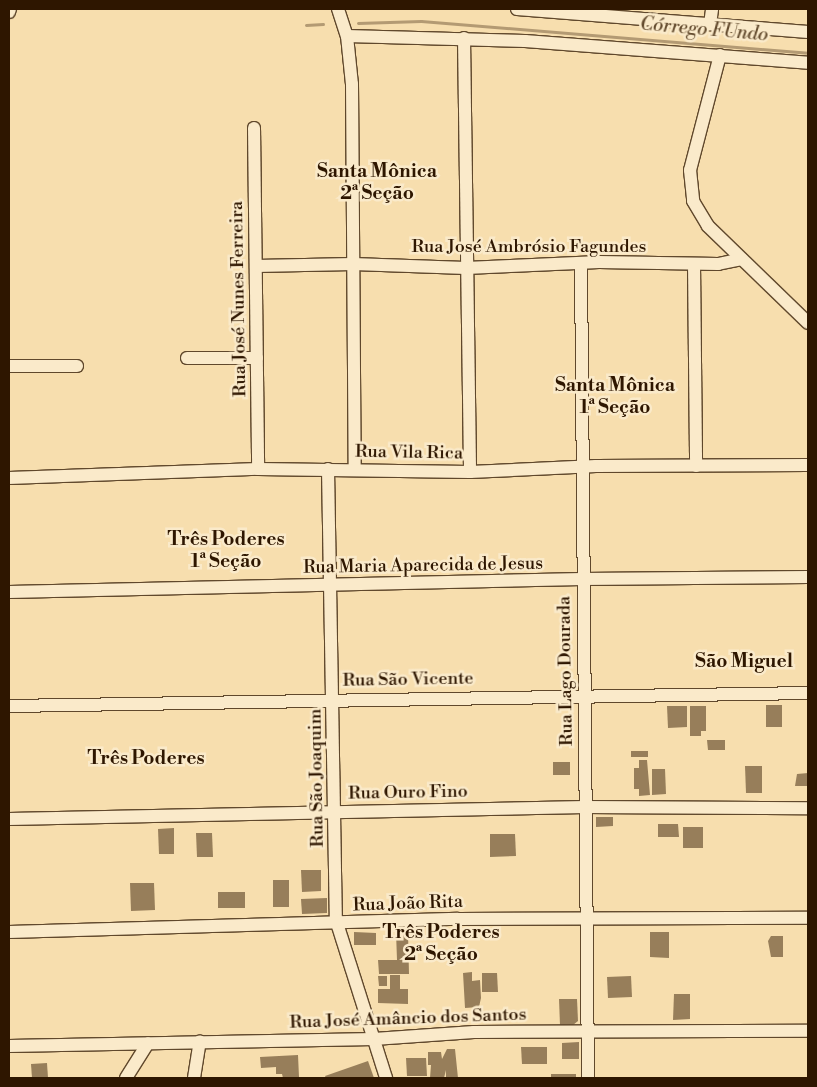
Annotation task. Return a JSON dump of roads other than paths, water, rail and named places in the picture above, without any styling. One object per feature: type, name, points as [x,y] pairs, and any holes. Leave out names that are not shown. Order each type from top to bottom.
[{"type":"street","points":[[517,9],[808,32]]},
{"type":"street","points":[[710,24],[712,9]]},
{"type":"street","points":[[355,470],[352,84],[342,17],[464,38],[720,55],[808,63]]},
{"type":"street","points":[[464,38],[470,472]]},
{"type":"street","points":[[720,55],[690,170],[690,186],[693,201],[708,226],[808,323]]},
{"type":"street","name":"Rua José Nunes Ferreira","points":[[254,128],[258,469]]},
{"type":"street","name":"Rua José Ambrósio Fagundes","points":[[256,266],[353,264],[466,268],[581,263],[694,264],[741,259]]},
{"type":"street","name":"Rua Lago Dourada","points":[[581,263],[581,466],[588,1078]]},
{"type":"street","points":[[694,264],[696,466]]},
{"type":"street","points":[[186,358],[257,358]]},
{"type":"street","points":[[9,366],[77,366]]},
{"type":"street","name":"Rua Vila Rica","points":[[9,478],[258,469],[470,472],[581,466],[808,465]]},
{"type":"street","name":"Rua São Joaquim","points":[[328,469],[337,925],[386,1078]]},
{"type":"street","name":"Rua Maria Aparecida de Jesus","points":[[9,592],[582,579],[808,578]]},
{"type":"street","name":"Rua São Vicente","points":[[9,706],[584,694],[808,693]]},
{"type":"street","name":"Rua Ouro Fino","points":[[9,819],[585,807],[808,808]]},
{"type":"street","name":"Rua João Rita","points":[[9,932],[337,925],[458,919],[586,921],[808,918]]},
{"type":"street","name":"Rua José Amâncio dos Santos","points":[[9,1046],[374,1038],[474,1032],[808,1031]]},
{"type":"street","points":[[194,1078],[200,1041]]},
{"type":"street","points":[[126,1078],[148,1043]]},
{"type":"waterway","name":"Córrego FUndo","points":[[358,23],[421,21],[808,53]]},
{"type":"waterway","name":"Córrego FUndo","points":[[306,25],[323,24]]},
{"type":"district","name":"Santa Mônica 2ª Seção","points":[[377,183]]},
{"type":"district","name":"Santa Mônica 1ª Seção","points":[[615,397]]},
{"type":"district","name":"Três Poderes 1ª Seção","points":[[226,551]]},
{"type":"district","name":"São Miguel","points":[[744,662]]},
{"type":"district","name":"Três Poderes","points":[[146,759]]},
{"type":"district","name":"Três Poderes 2ª Seção","points":[[441,944]]}]
